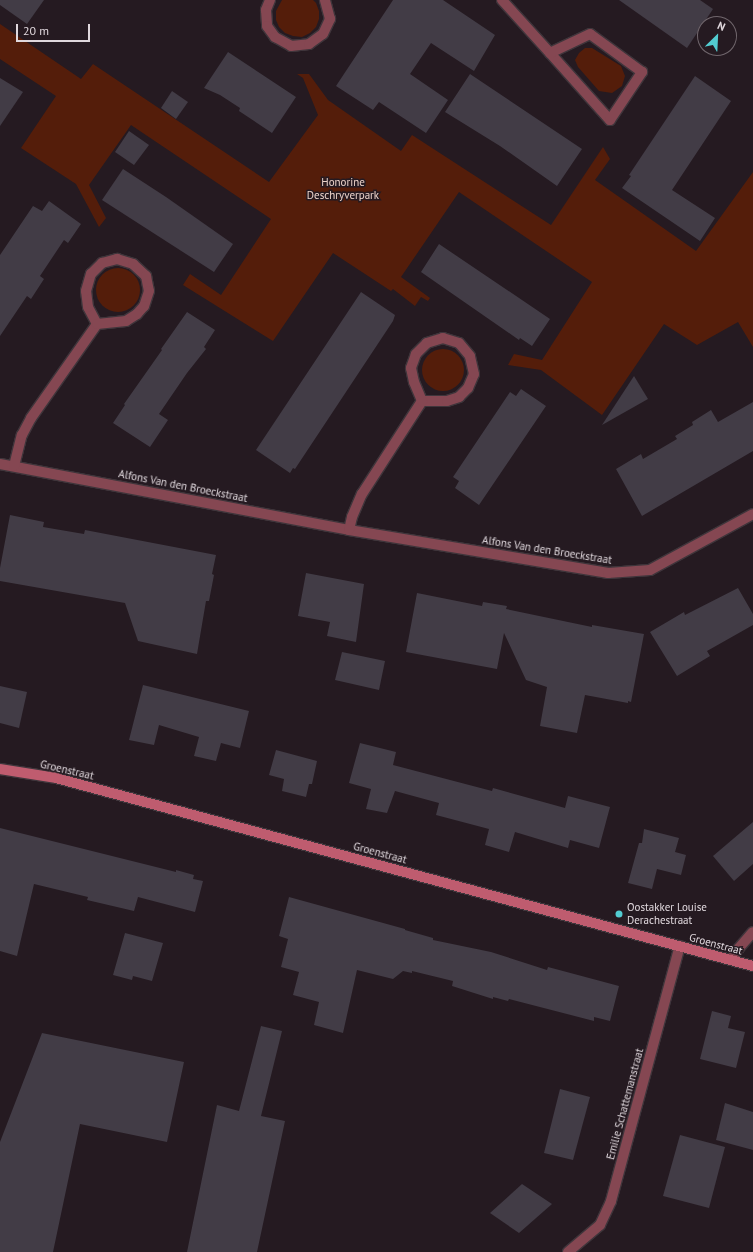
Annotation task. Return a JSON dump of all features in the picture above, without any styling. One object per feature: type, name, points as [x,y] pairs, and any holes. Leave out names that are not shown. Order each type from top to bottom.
[{"type":"street","points":[[270,0],[266,10],[267,26],[275,37],[291,46],[309,44],[323,34],[330,19],[326,0]]},
{"type":"street","points":[[502,0],[550,54],[610,120],[642,72],[590,34],[550,54]]},
{"type":"street","points":[[14,466],[22,436],[31,418],[97,324],[126,321],[137,314],[144,306],[150,291],[146,276],[134,264],[117,259],[102,263],[91,274],[86,291],[88,307],[97,324]]},
{"type":"street","points":[[443,338],[459,343],[470,356],[474,374],[468,388],[459,397],[447,401],[422,401],[414,382],[411,368],[416,354],[427,343],[443,338]]},
{"type":"street","points":[[349,530],[352,516],[362,494],[422,401]]},
{"type":"street","name":"Alfons Van den Broeckstraat","points":[[0,464],[349,530],[608,573],[650,570],[753,514]]},
{"type":"street","name":"Groenstraat","points":[[0,769],[56,778],[753,966]]},
{"type":"street","points":[[731,960],[753,932]]},
{"type":"street","name":"Emilie Schattemanstraat","points":[[568,1252],[600,1225],[611,1201],[680,946]]},
{"type":"green space","points":[[282,0],[313,0],[319,11],[319,19],[316,27],[310,33],[302,37],[285,33],[279,27],[276,20],[276,11]]},
{"type":"green space","name":"Honorine Deschryverpark","points":[[0,24],[81,79],[93,64],[269,182],[318,115],[303,78],[297,74],[309,74],[328,100],[401,151],[412,135],[551,225],[603,147],[610,159],[595,180],[696,251],[753,172],[753,347],[738,322],[697,345],[664,324],[602,415],[541,370],[508,365],[514,354],[542,360],[592,282],[459,192],[401,277],[430,298],[428,301],[421,297],[415,306],[393,289],[391,291],[333,253],[273,341],[183,285],[190,274],[221,295],[271,219],[131,125],[89,185],[106,218],[99,227],[76,184],[21,148],[56,96],[0,59]]},
{"type":"green space","points":[[585,48],[592,48],[621,66],[625,76],[622,86],[612,93],[599,91],[578,67],[575,60],[579,53]]},
{"type":"green space","points":[[118,268],[130,272],[136,278],[140,290],[136,302],[130,308],[118,312],[106,308],[100,302],[96,290],[100,278],[106,272]]},
{"type":"green space","points":[[439,349],[447,349],[455,352],[461,358],[464,370],[461,382],[455,388],[447,391],[439,391],[431,388],[425,382],[422,374],[422,366],[425,358],[431,352]]},
{"type":"building","points":[[0,0],[44,0],[27,24],[0,5]]},
{"type":"building","points":[[393,0],[443,0],[495,35],[474,71],[431,43],[410,74],[448,100],[426,133],[379,102],[373,110],[336,86]]},
{"type":"building","points":[[619,0],[700,0],[713,9],[708,16],[697,16],[697,33],[687,48]]},
{"type":"building","points":[[228,52],[296,97],[272,133],[239,111],[240,108],[220,95],[204,88]]},
{"type":"building","points":[[470,74],[582,149],[557,186],[500,146],[445,112]]},
{"type":"building","points":[[695,76],[731,101],[672,190],[715,218],[700,241],[622,188],[631,176],[629,175]]},
{"type":"building","points":[[0,78],[23,92],[0,126]]},
{"type":"building","points":[[172,91],[188,102],[176,119],[161,108]]},
{"type":"building","points":[[129,131],[149,145],[134,165],[115,152]]},
{"type":"building","points":[[123,169],[233,244],[214,272],[102,200]]},
{"type":"building","points":[[49,201],[81,224],[68,243],[64,240],[40,276],[44,279],[31,299],[27,296],[0,336],[0,255],[33,206],[42,211]]},
{"type":"building","points":[[439,244],[550,319],[532,346],[520,338],[519,340],[421,272]]},
{"type":"building","points":[[361,292],[395,315],[393,321],[295,469],[293,468],[290,473],[256,450]]},
{"type":"building","points":[[187,312],[215,330],[204,347],[206,349],[187,373],[159,414],[168,420],[150,447],[113,423],[125,405],[124,404]]},
{"type":"building","points":[[634,376],[648,399],[602,425]]},
{"type":"building","points":[[521,389],[546,406],[479,505],[455,488],[459,481],[453,477],[510,392],[516,396]]},
{"type":"building","points":[[753,402],[753,451],[642,516],[616,469],[641,454],[643,459],[677,439],[675,436],[693,425],[692,422],[711,410],[718,422]]},
{"type":"building","points":[[10,515],[44,522],[43,527],[84,534],[85,530],[216,555],[212,574],[214,575],[209,601],[206,601],[197,654],[138,641],[125,603],[0,581],[0,568]]},
{"type":"building","points":[[306,573],[364,584],[356,642],[327,636],[330,622],[298,616]]},
{"type":"building","points":[[738,588],[753,614],[753,625],[707,651],[710,656],[677,676],[650,632],[684,612],[685,615]]},
{"type":"building","points":[[417,593],[482,606],[483,602],[507,606],[506,609],[592,627],[592,625],[644,634],[631,702],[628,701],[628,703],[585,695],[577,733],[540,726],[547,687],[526,680],[504,633],[497,669],[406,652]]},
{"type":"building","points":[[342,652],[385,661],[379,690],[335,680]]},
{"type":"building","points":[[143,685],[249,711],[240,748],[221,743],[216,761],[194,756],[199,737],[159,725],[154,745],[129,740]]},
{"type":"building","points":[[0,686],[27,692],[19,728],[0,723]]},
{"type":"building","points":[[360,743],[396,752],[393,765],[492,791],[493,788],[565,808],[568,796],[610,807],[599,848],[570,840],[568,848],[515,832],[509,852],[485,845],[489,829],[436,815],[439,803],[395,791],[387,813],[366,809],[371,789],[349,783]]},
{"type":"building","points":[[276,750],[317,761],[312,784],[309,784],[306,797],[282,791],[284,779],[269,775]]},
{"type":"building","points":[[753,822],[753,864],[734,881],[713,856]]},
{"type":"building","points":[[0,828],[176,872],[176,870],[194,875],[193,879],[203,881],[195,912],[138,897],[134,911],[87,900],[88,897],[34,884],[17,956],[0,951]]},
{"type":"building","points":[[644,829],[679,838],[675,852],[686,855],[681,875],[657,869],[652,889],[628,883],[639,843],[642,843]]},
{"type":"building","points":[[289,897],[405,929],[433,938],[433,940],[491,952],[547,970],[548,967],[619,986],[610,1021],[594,1017],[594,1021],[509,999],[508,1001],[493,997],[493,999],[452,986],[453,981],[412,971],[412,973],[403,971],[393,979],[357,970],[343,1033],[314,1025],[319,1002],[293,995],[299,972],[281,967],[288,939],[279,936]]},
{"type":"building","points":[[125,933],[163,943],[152,981],[133,976],[132,980],[113,975]]},
{"type":"building","points":[[712,1011],[731,1016],[728,1028],[745,1032],[736,1068],[700,1059]]},
{"type":"building","points":[[261,1026],[282,1031],[261,1116],[285,1121],[257,1252],[187,1252],[217,1105],[239,1111]]},
{"type":"building","points":[[42,1033],[184,1062],[167,1142],[80,1124],[53,1252],[0,1252],[0,1142]]},
{"type":"building","points":[[560,1089],[590,1097],[573,1160],[544,1153]]},
{"type":"building","points":[[725,1103],[753,1112],[753,1150],[716,1140]]},
{"type":"building","points":[[680,1135],[725,1147],[709,1208],[663,1196]]},
{"type":"building","points":[[522,1184],[552,1204],[519,1233],[490,1213]]},
{"type":"place","name":"Oostakker Louise Derachestraat","points":[[619,914]]}]
